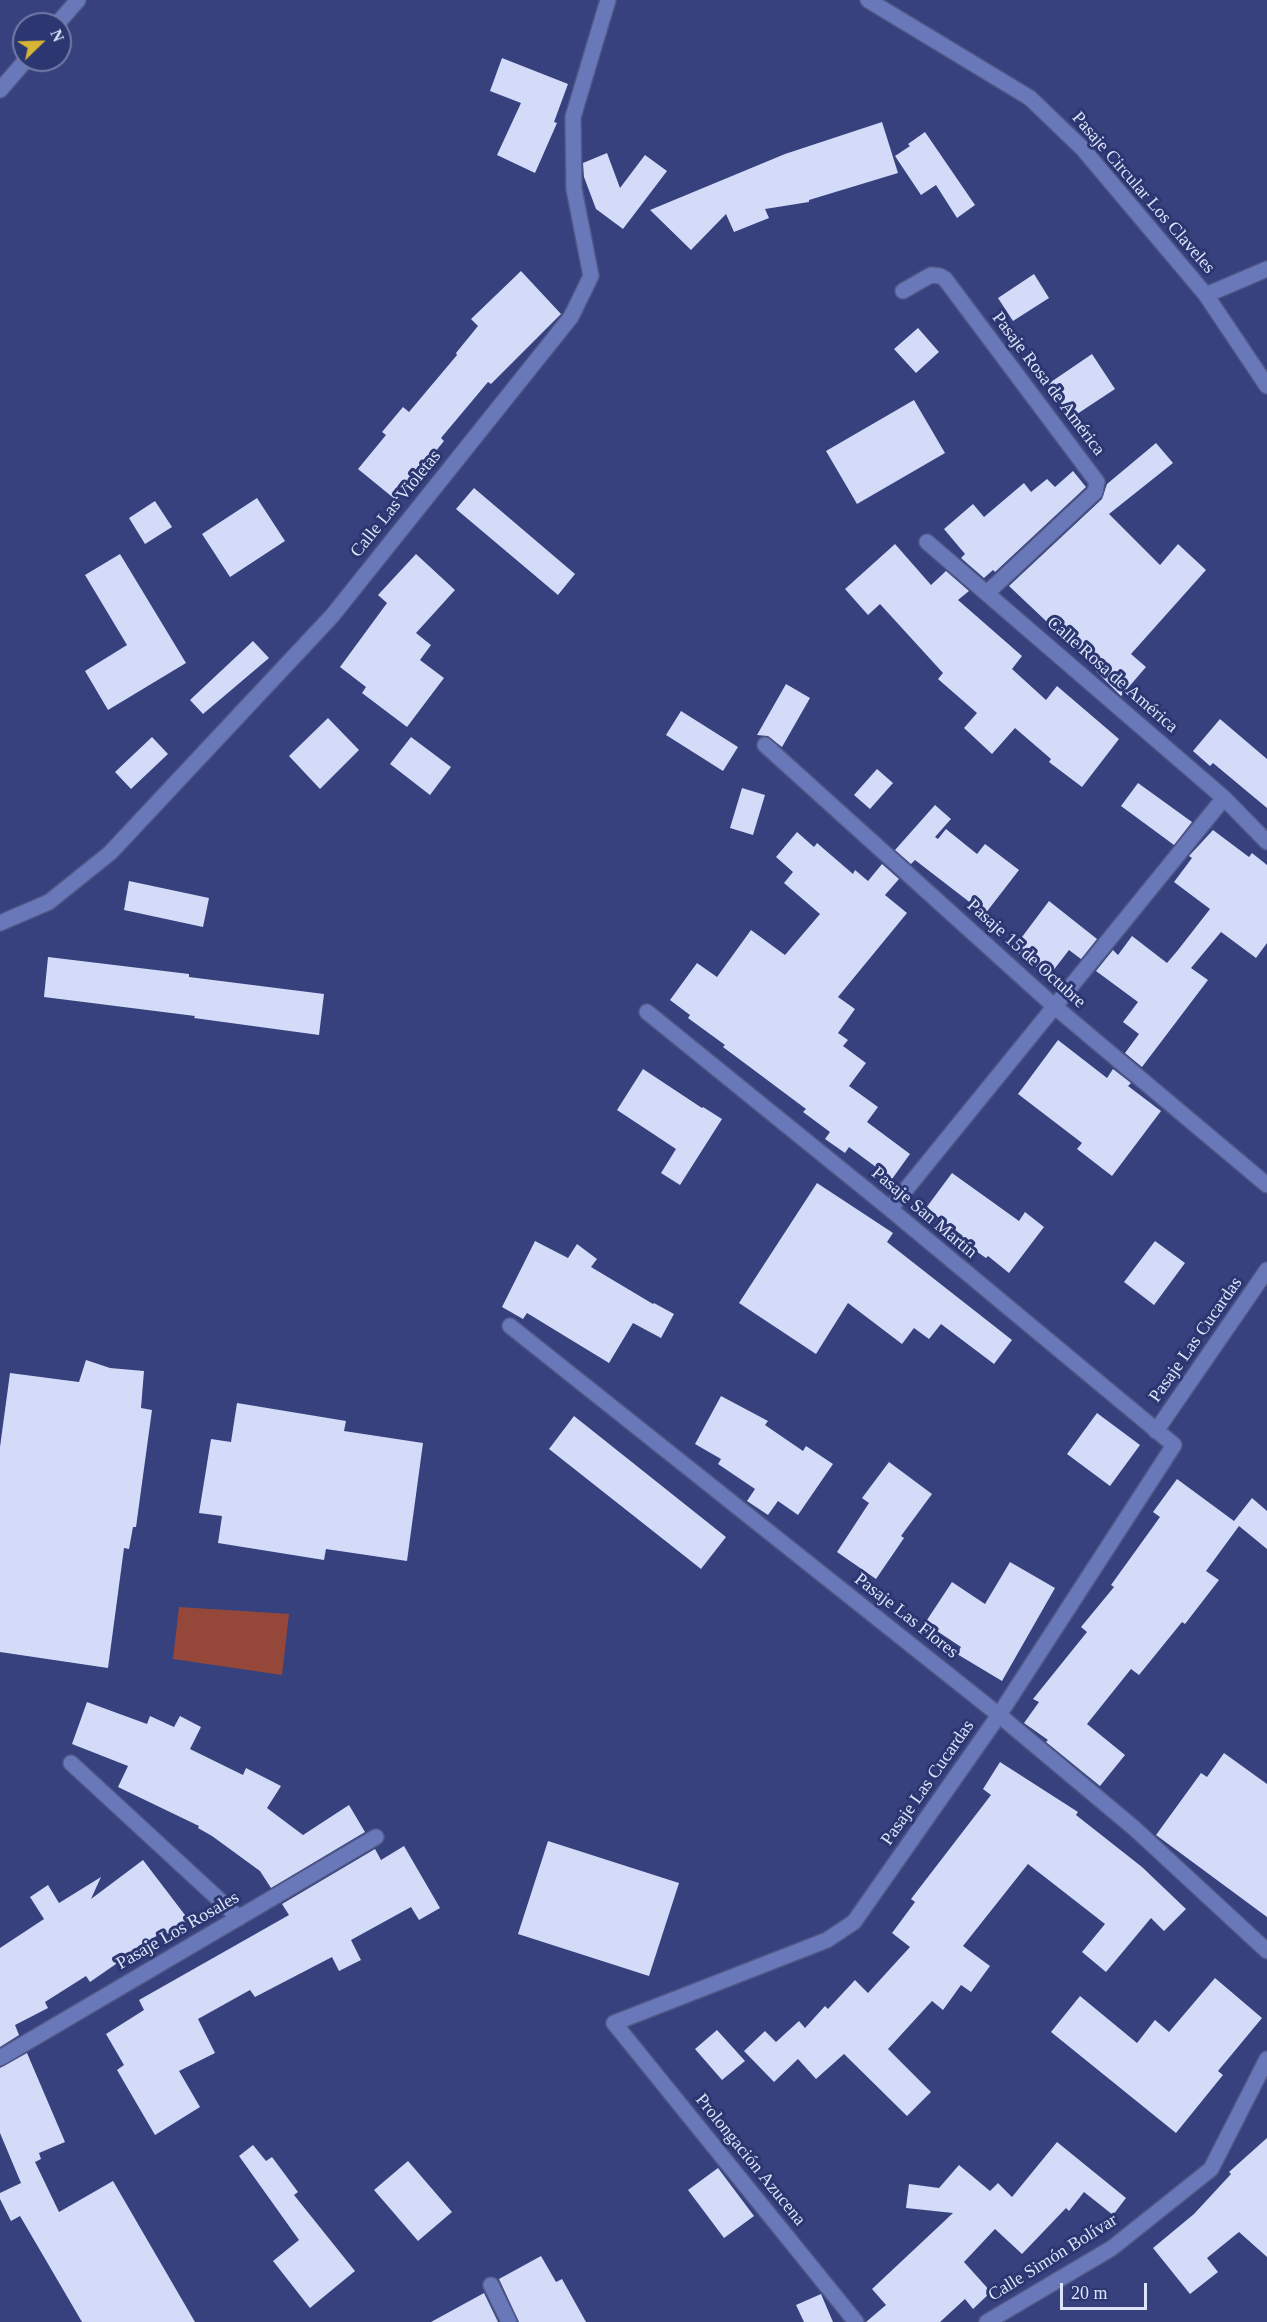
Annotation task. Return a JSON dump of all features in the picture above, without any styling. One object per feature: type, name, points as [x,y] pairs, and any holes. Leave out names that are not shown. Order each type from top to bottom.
[{"type":"street","points":[[68,12],[78,0]]},
{"type":"street","name":"Calle Las Violetas","points":[[0,923],[49,902],[118,845],[332,616],[571,317],[591,276],[573,189],[573,117],[608,0]]},
{"type":"street","name":"Pasaje Circular Los Claveles","points":[[868,0],[1030,98],[1082,148],[1206,295],[1267,386]]},
{"type":"street","points":[[0,90],[16,72]]},
{"type":"street","points":[[1206,295],[1267,270]]},
{"type":"street","name":"Pasaje Rosa de América","points":[[903,291],[931,275],[945,279],[1097,482],[1095,492],[987,593]]},
{"type":"street","name":"Calle Rosa de América","points":[[927,542],[1224,798],[1267,842]]},
{"type":"street","name":"Pasaje 15 de Octubre","points":[[765,744],[1054,1006],[1267,1185]]},
{"type":"street","points":[[890,1209],[1224,798]]},
{"type":"street","name":"Pasaje San Martín","points":[[647,1012],[890,1209],[1174,1446]]},
{"type":"street","name":"Pasaje Las Cucardas","points":[[1156,1431],[1267,1270]]},
{"type":"street","name":"Pasaje Las Flores","points":[[510,1326],[999,1715],[1134,1828],[1267,1951]]},
{"type":"street","name":"Pasaje Las Cucardas","points":[[614,2023],[827,1940],[854,1922],[999,1715],[1174,1446]]},
{"type":"street","points":[[70,1763],[239,1918]]},
{"type":"street","name":"Pasaje Los Rosales","points":[[0,2058],[376,1837]]},
{"type":"street","name":"Prolongación Azucena","points":[[614,2023],[856,2322]]},
{"type":"street","name":"Calle Simón Bolívar","points":[[987,2322],[1112,2248],[1211,2169],[1267,2059]]},
{"type":"street","points":[[491,2285],[509,2322]]},
{"type":"shaded area","points":[[179,1607],[289,1614],[282,1675],[173,1659]]},
{"type":"building","points":[[502,58],[568,84],[554,122],[557,123],[535,173],[497,155],[521,103],[490,91]]},
{"type":"building","points":[[882,122],[898,173],[809,200],[809,202],[765,209],[769,218],[734,232],[726,214],[691,250],[650,210],[785,154]]},
{"type":"building","points":[[925,132],[975,205],[957,218],[936,185],[921,195],[895,156]]},
{"type":"building","points":[[607,153],[620,188],[645,155],[667,171],[623,229],[596,209],[584,177],[583,163]]},
{"type":"building","points":[[521,271],[561,314],[491,384],[488,382],[441,438],[444,441],[396,500],[358,469],[386,435],[382,432],[403,407],[409,412],[457,355],[456,353],[478,326],[471,319]]},
{"type":"building","points":[[1034,274],[1049,298],[1013,321],[998,298]]},
{"type":"building","points":[[918,328],[939,352],[916,373],[894,349]]},
{"type":"building","points":[[1092,354],[1115,389],[1071,418],[1048,384]]},
{"type":"building","points":[[914,400],[945,453],[857,504],[826,451]]},
{"type":"building","points":[[1156,443],[1173,463],[1109,514],[1160,565],[1178,544],[1206,570],[1131,654],[1146,667],[1121,696],[1083,656],[1009,586],[1102,499],[1107,484]]},
{"type":"building","points":[[1073,471],[1086,487],[995,572],[993,570],[984,578],[961,558],[965,554],[944,529],[973,504],[984,517],[1024,483],[1031,492],[1047,479],[1055,487]]},
{"type":"building","points":[[474,488],[575,574],[558,595],[456,509]]},
{"type":"building","points":[[257,498],[285,541],[230,577],[202,534]]},
{"type":"building","points":[[155,501],[172,527],[145,544],[129,518]]},
{"type":"building","points":[[895,544],[931,585],[946,571],[969,591],[958,600],[1022,656],[1012,669],[1046,700],[1057,686],[1119,739],[1082,787],[1049,762],[1051,759],[1015,728],[992,754],[964,728],[977,713],[938,679],[943,673],[880,604],[868,615],[845,589]]},
{"type":"building","points":[[120,554],[186,663],[108,710],[85,671],[127,645],[85,575]]},
{"type":"building","points":[[416,554],[455,590],[416,633],[431,645],[420,660],[444,678],[407,727],[362,693],[366,687],[340,667],[387,603],[378,595]]},
{"type":"building","points":[[253,641],[269,658],[203,714],[190,700]]},
{"type":"building","points":[[786,684],[810,698],[782,747],[768,736],[757,735]]},
{"type":"building","points":[[681,711],[738,747],[723,771],[666,735]]},
{"type":"building","points":[[328,718],[359,750],[320,789],[289,756]]},
{"type":"building","points":[[1220,719],[1267,759],[1267,808],[1213,763],[1210,766],[1193,751]]},
{"type":"building","points":[[152,737],[168,754],[131,789],[115,772]]},
{"type":"building","points":[[411,737],[451,767],[430,795],[390,764]]},
{"type":"building","points":[[877,769],[893,783],[870,809],[854,795]]},
{"type":"building","points":[[1138,783],[1192,822],[1174,845],[1121,806]]},
{"type":"building","points":[[742,788],[765,795],[753,835],[730,828]]},
{"type":"building","points":[[935,805],[951,819],[935,837],[938,839],[946,829],[977,854],[985,844],[1019,870],[985,914],[915,860],[911,864],[895,850]]},
{"type":"building","points":[[1213,830],[1249,857],[1252,853],[1267,865],[1267,943],[1256,958],[1221,932],[1191,968],[1208,980],[1142,1067],[1125,1053],[1139,1034],[1123,1022],[1138,1002],[1096,971],[1113,950],[1118,955],[1132,936],[1167,963],[1178,950],[1210,909],[1174,882],[1192,858],[1189,856]]},
{"type":"building","points":[[797,832],[814,847],[817,843],[853,874],[855,870],[868,881],[882,864],[899,879],[885,895],[907,913],[838,997],[855,1009],[838,1033],[848,1040],[843,1046],[866,1063],[849,1086],[878,1107],[867,1122],[910,1154],[892,1179],[849,1147],[845,1153],[825,1139],[830,1132],[803,1112],[806,1109],[723,1047],[725,1045],[688,1018],[690,1015],[670,1000],[697,963],[717,977],[751,930],[785,955],[820,914],[784,883],[793,872],[776,857]]},
{"type":"building","points":[[129,881],[209,898],[203,927],[124,910]]},
{"type":"building","points":[[1049,901],[1097,939],[1081,959],[1069,950],[1049,976],[1013,949]]},
{"type":"building","points":[[48,957],[189,974],[189,977],[324,994],[319,1035],[194,1018],[195,1016],[44,997]]},
{"type":"building","points":[[1058,1040],[1107,1078],[1113,1069],[1131,1083],[1128,1086],[1161,1111],[1112,1176],[1077,1149],[1082,1143],[1018,1094]]},
{"type":"building","points":[[643,1069],[722,1119],[680,1185],[661,1173],[676,1149],[617,1110]]},
{"type":"building","points":[[952,1173],[1019,1221],[1025,1212],[1044,1227],[1009,1273],[988,1256],[986,1258],[960,1240],[963,1236],[926,1208]]},
{"type":"building","points":[[817,1183],[893,1233],[887,1242],[1012,1340],[994,1364],[941,1324],[929,1339],[914,1328],[902,1344],[848,1303],[816,1354],[739,1303]]},
{"type":"building","points":[[535,1241],[568,1258],[577,1244],[597,1259],[591,1267],[674,1314],[661,1338],[633,1323],[609,1363],[527,1313],[523,1319],[502,1307]]},
{"type":"building","points":[[1155,1241],[1185,1263],[1154,1305],[1124,1282]]},
{"type":"building","points":[[86,1360],[110,1368],[144,1371],[141,1408],[152,1410],[136,1527],[133,1527],[129,1549],[124,1548],[108,1668],[0,1652],[0,1447],[10,1373],[79,1382]]},
{"type":"building","points":[[721,1396],[768,1421],[765,1425],[803,1451],[806,1446],[833,1464],[798,1515],[778,1501],[768,1515],[747,1501],[755,1489],[718,1464],[721,1459],[695,1444]]},
{"type":"building","points":[[237,1403],[346,1421],[344,1431],[423,1443],[407,1561],[326,1549],[324,1560],[218,1543],[222,1516],[199,1513],[211,1439],[231,1442]]},
{"type":"building","points":[[1097,1413],[1140,1445],[1110,1486],[1067,1454]]},
{"type":"building","points":[[574,1416],[726,1537],[701,1569],[549,1449]]},
{"type":"building","points":[[889,1462],[932,1494],[901,1536],[904,1538],[876,1579],[837,1552],[869,1503],[862,1498]]},
{"type":"building","points":[[1177,1479],[1234,1521],[1252,1498],[1267,1511],[1267,1549],[1239,1526],[1206,1571],[1219,1580],[1185,1624],[1182,1622],[1139,1675],[1131,1669],[1087,1724],[1125,1755],[1100,1786],[1046,1742],[1048,1740],[1024,1723],[1039,1702],[1033,1699],[1087,1632],[1081,1627],[1114,1587],[1111,1585],[1160,1517],[1153,1512]]},
{"type":"building","points":[[1010,1562],[1055,1588],[1002,1681],[957,1654],[961,1647],[925,1623],[952,1582],[985,1604]]},
{"type":"building","points":[[87,1702],[147,1724],[150,1716],[174,1727],[180,1716],[201,1727],[190,1749],[243,1775],[246,1768],[281,1786],[267,1808],[303,1835],[349,1805],[365,1832],[271,1888],[260,1871],[198,1828],[199,1826],[118,1787],[128,1766],[72,1744]]},
{"type":"building","points":[[1224,1753],[1267,1784],[1267,1917],[1156,1835],[1201,1773],[1207,1777]]},
{"type":"building","points":[[1000,1762],[1078,1812],[1076,1815],[1142,1867],[1186,1909],[1164,1931],[1151,1918],[1106,1972],[1082,1952],[1105,1924],[1028,1864],[963,1946],[990,1966],[971,1992],[961,1985],[943,2010],[932,2001],[888,2049],[931,2092],[907,2116],[844,2054],[816,2079],[798,2059],[774,2082],[744,2051],[765,2031],[776,2042],[799,2021],[805,2028],[825,2006],[828,2009],[855,1980],[868,1993],[910,1947],[892,1933],[915,1902],[911,1899],[991,1795],[983,1789]]},
{"type":"building","points":[[548,1841],[679,1883],[649,1976],[518,1934]]},
{"type":"building","points":[[404,1846],[440,1908],[419,1920],[411,1907],[351,1940],[361,1960],[339,1971],[332,1957],[255,1997],[250,1990],[198,2019],[215,2053],[179,2071],[200,2107],[155,2135],[117,2070],[124,2065],[106,2034],[144,2010],[139,2000],[289,1915],[282,1904],[375,1849],[381,1860]]},
{"type":"building","points":[[143,1860],[188,1919],[168,1934],[165,1930],[90,1982],[86,1976],[45,2002],[48,2008],[15,2025],[19,2035],[0,2047],[0,1948],[44,1919],[30,1897],[48,1885],[59,1903],[101,1877],[91,1899]]},
{"type":"building","points":[[1215,1978],[1262,2018],[1218,2071],[1223,2075],[1176,2133],[1051,2032],[1080,1996],[1137,2043],[1155,2020],[1169,2032]]},
{"type":"building","points":[[717,2030],[745,2061],[722,2080],[695,2049]]},
{"type":"building","points":[[27,2053],[65,2142],[39,2153],[41,2159],[35,2162],[59,2212],[113,2181],[195,2322],[82,2322],[20,2216],[11,2221],[0,2199],[0,2193],[21,2183],[0,2133],[0,2068]]},
{"type":"building","points":[[1267,2138],[1267,2257],[1239,2232],[1207,2258],[1218,2272],[1190,2294],[1153,2248],[1194,2214],[1231,2174],[1229,2172]]},
{"type":"building","points":[[1057,2142],[1126,2198],[1113,2215],[1084,2192],[1069,2211],[1066,2208],[1022,2254],[995,2229],[964,2262],[991,2292],[973,2309],[965,2299],[940,2322],[866,2322],[886,2305],[872,2289],[953,2213],[906,2208],[909,2184],[939,2188],[959,2165],[990,2191],[998,2183],[1012,2197]]},
{"type":"building","points":[[253,2145],[266,2161],[272,2157],[298,2192],[294,2195],[355,2271],[310,2308],[273,2261],[299,2240],[239,2156]]},
{"type":"building","points":[[408,2161],[452,2212],[418,2241],[374,2190]]},
{"type":"building","points":[[718,2168],[754,2216],[724,2238],[688,2190]]},
{"type":"building","points":[[541,2256],[556,2282],[562,2279],[586,2322],[519,2322],[499,2279]]},
{"type":"building","points":[[484,2293],[498,2322],[431,2322]]},
{"type":"building","points":[[821,2294],[833,2322],[804,2322],[796,2305]]}]
